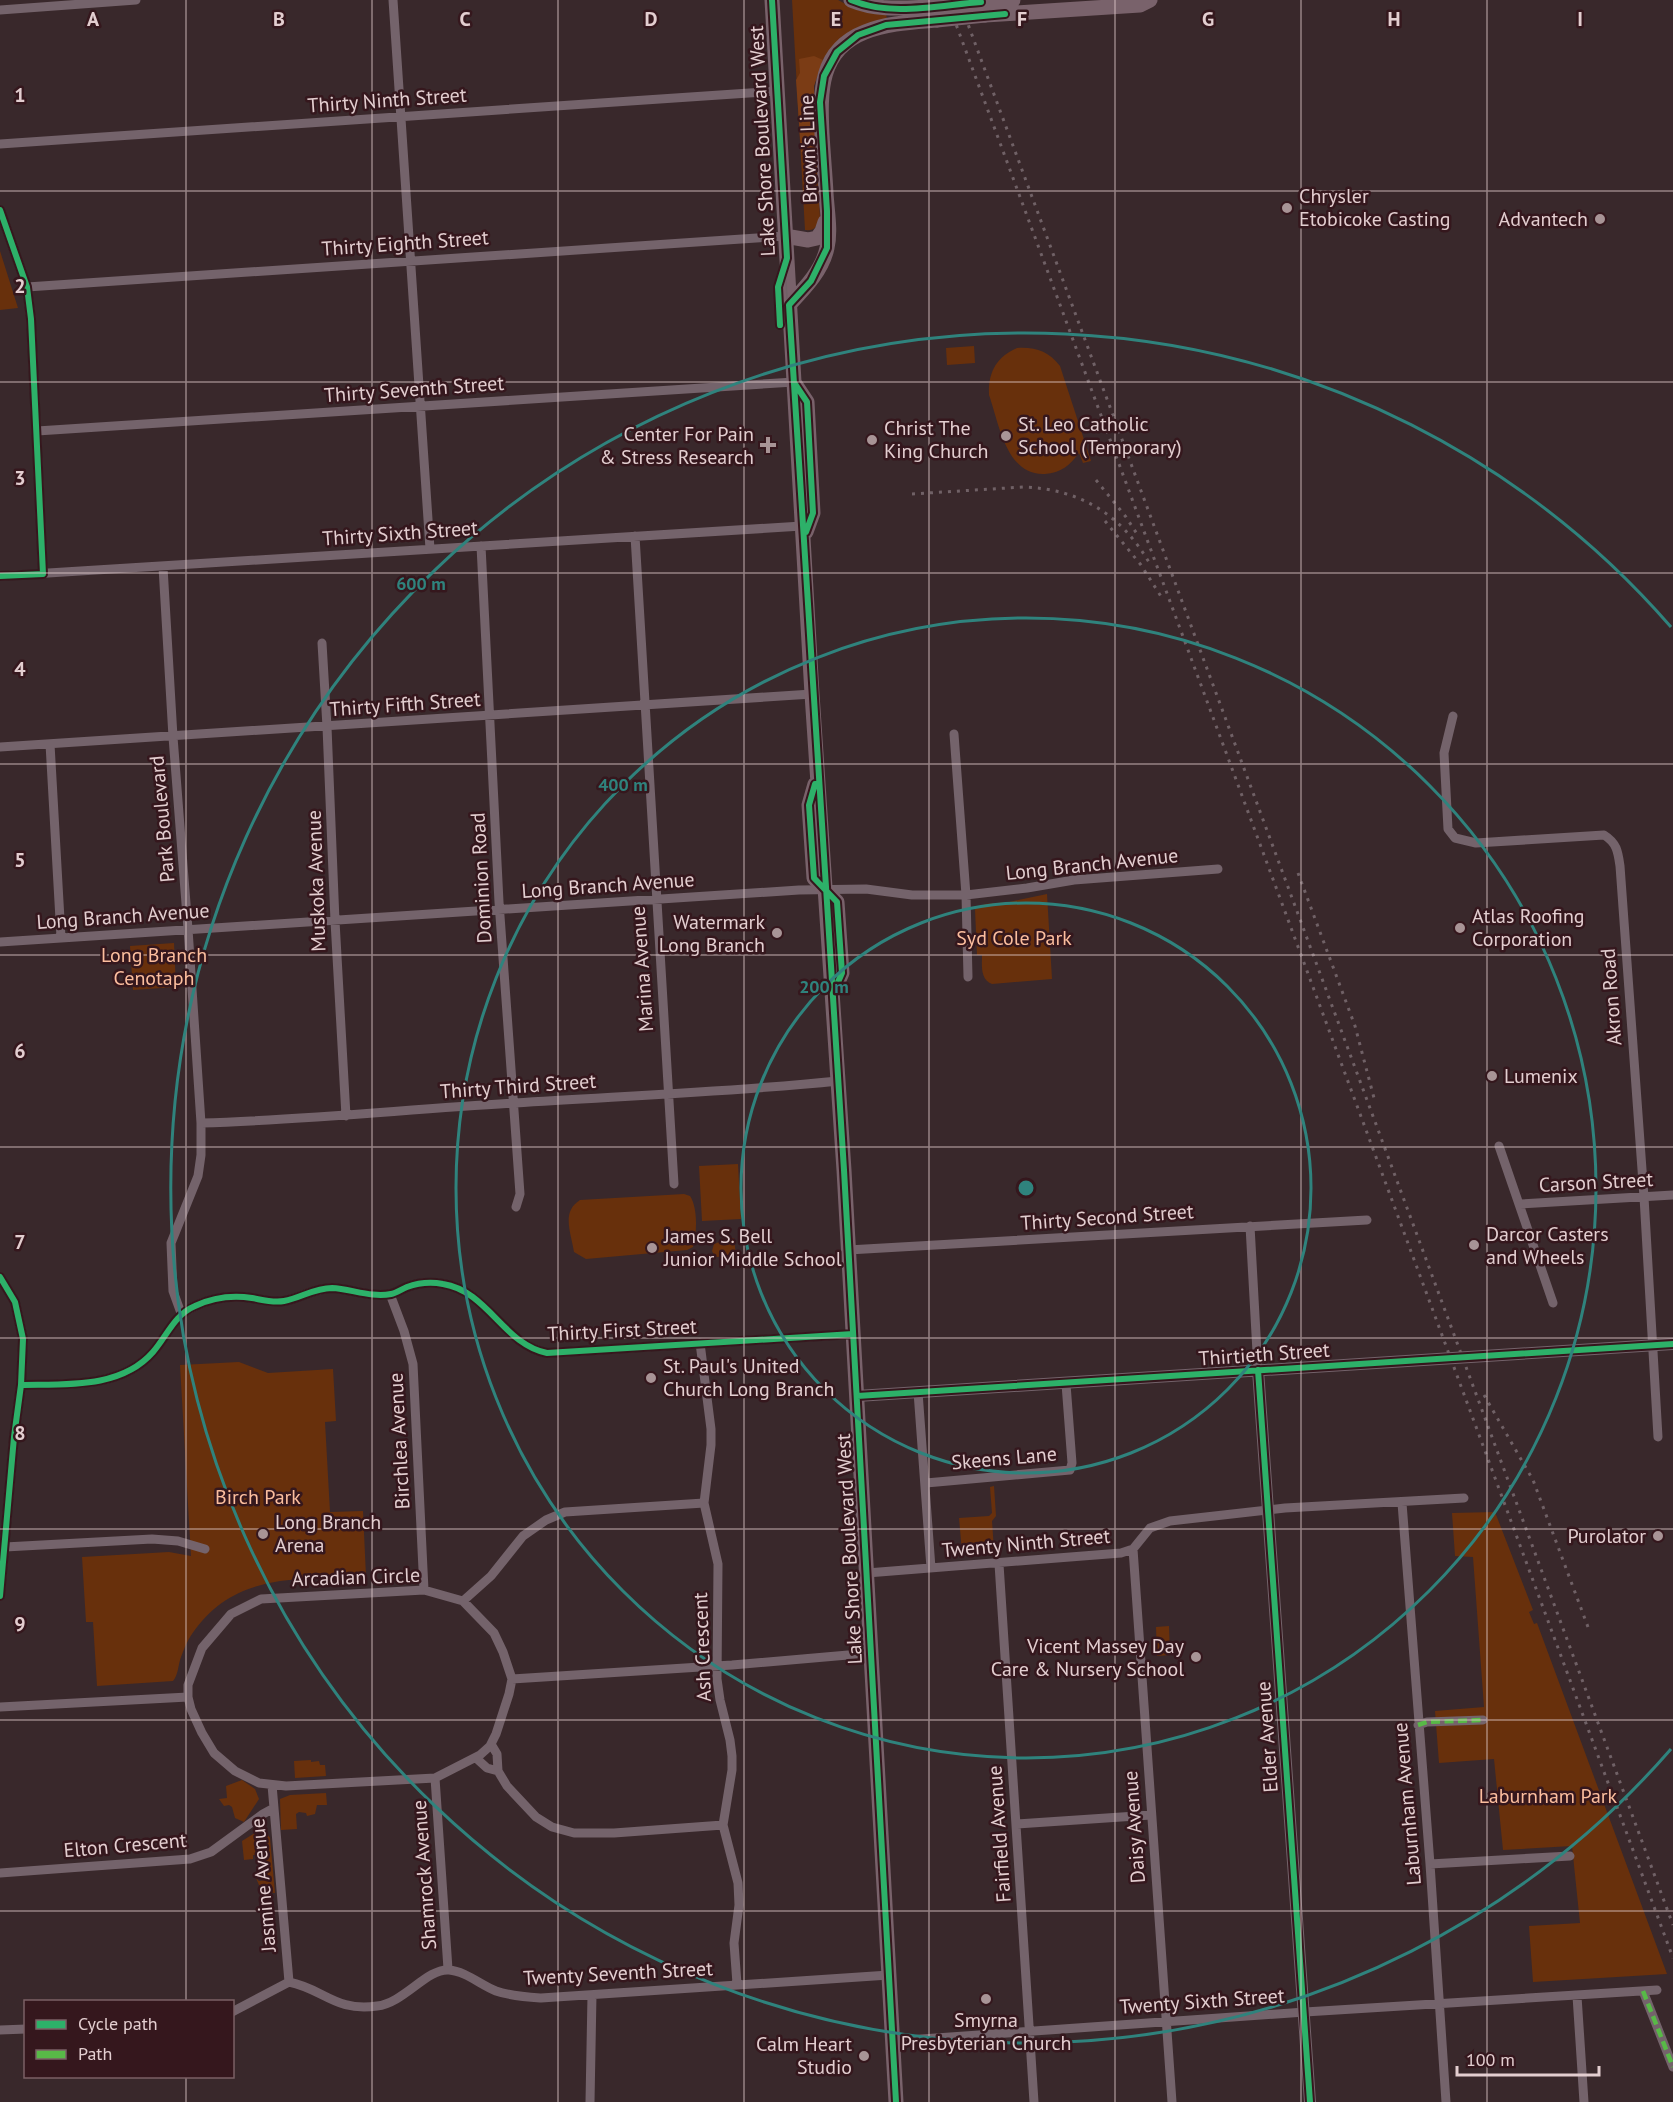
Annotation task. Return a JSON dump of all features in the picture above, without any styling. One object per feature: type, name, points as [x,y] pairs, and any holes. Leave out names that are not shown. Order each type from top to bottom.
[{"type":"main road","name":"Lake Shore Boulevard West","points":[[772,0],[794,382]]},
{"type":"main road","name":"Brown's Line","points":[[851,0],[868,5],[934,13]]},
{"type":"main road","name":"Brown's Line","points":[[983,9],[1012,0]]},
{"type":"main road","name":"Brown's Line","points":[[789,305],[811,281],[824,256],[828,238],[820,102],[824,76],[832,59],[850,40],[863,32],[934,13],[983,9],[1140,5],[1150,0]]},
{"type":"main road","name":"Brown's Line","points":[[785,236],[808,240],[819,237],[827,211]]},
{"type":"main road","name":"Lake Shore Boulevard West","points":[[787,258],[778,287],[782,369],[807,402],[813,513],[803,533],[818,773],[809,805],[813,867],[814,878],[837,902],[842,973],[832,994],[896,2102]]},
{"type":"street","points":[[0,10],[136,0]]},
{"type":"street","points":[[393,0],[430,549]]},
{"type":"street","name":"Thirty Ninth Street","points":[[0,144],[777,92]]},
{"type":"street","points":[[0,210],[27,286],[38,430],[43,574]]},
{"type":"street","name":"Thirty Eighth Street","points":[[27,286],[785,236]]},
{"type":"street","name":"Thirty Seventh Street","points":[[38,430],[794,382]]},
{"type":"street","name":"Thirty Sixth Street","points":[[0,576],[635,536],[803,533]]},
{"type":"street","name":"Marina Avenue","points":[[635,536],[674,1184]]},
{"type":"street","name":"Dominion Road","points":[[481,546],[500,909],[520,1194],[516,1207]]},
{"type":"street","name":"Park Boulevard","points":[[163,567],[201,1123],[198,1176],[171,1243],[173,1291],[181,1313]]},
{"type":"street","name":"Muskoka Avenue","points":[[322,643],[346,1116]]},
{"type":"street","name":"Thirty Fifth Street","points":[[0,747],[812,694]]},
{"type":"street","name":"Akron Road","points":[[1453,716],[1444,753],[1448,829],[1455,838],[1476,843],[1604,835],[1617,847],[1644,1197],[1658,1437]]},
{"type":"street","points":[[954,734],[966,895],[968,977]]},
{"type":"street","points":[[50,744],[61,937]]},
{"type":"street","name":"Long Branch Avenue","points":[[0,942],[825,889],[866,889],[912,895],[966,895],[1074,880],[1218,869]]},
{"type":"street","name":"Thirty Third Street","points":[[201,1123],[291,1120],[838,1082]]},
{"type":"street","points":[[1499,1146],[1553,1303]]},
{"type":"street","name":"Carson Street","points":[[1520,1204],[1673,1195]]},
{"type":"street","name":"Thirty Second Street","points":[[848,1250],[1367,1220]]},
{"type":"street","name":"Elder Avenue","points":[[1250,1226],[1258,1370],[1310,2102]]},
{"type":"street","points":[[0,1277],[12,1294],[22,1326],[21,1385],[14,1437],[0,1596]]},
{"type":"street","name":"Thirty First Street","points":[[181,1313],[207,1301],[227,1296],[276,1302],[320,1289],[390,1294],[419,1284],[441,1283],[472,1296],[529,1348],[547,1353],[853,1334]]},
{"type":"street","name":"Birchlea Avenue","points":[[390,1294],[413,1364],[424,1590]]},
{"type":"street","points":[[21,1385],[97,1381],[124,1374],[153,1353],[181,1313]]},
{"type":"street","name":"Ash Crescent","points":[[700,1343],[711,1437],[704,1503],[718,1564],[717,1666],[720,1700],[732,1756],[732,1770],[723,1825],[738,1883],[739,1905],[734,1943],[737,1984]]},
{"type":"street","name":"Thirtieth Street","points":[[857,1396],[1673,1344]]},
{"type":"street","name":"Skeens Lane","points":[[926,1483],[1070,1470],[1072,1463],[1066,1384]]},
{"type":"street","name":"Skeens Lane","points":[[918,1392],[931,1568]]},
{"type":"street","name":"Twenty Ninth Street","points":[[867,1573],[1121,1553],[1133,1549],[1150,1528],[1170,1521],[1269,1510],[1464,1498]]},
{"type":"street","points":[[0,1707],[188,1697],[202,1733],[214,1753],[242,1774],[259,1783],[272,1785],[435,1778],[476,1758],[491,1744],[501,1722],[512,1678],[494,1633],[463,1601],[491,1576],[523,1536],[546,1520],[565,1512],[704,1503]]},
{"type":"street","name":"Laburnham Avenue","points":[[1402,1503],[1446,2102]]},
{"type":"street","points":[[5,1546],[152,1539],[178,1541],[205,1549]]},
{"type":"street","name":"Daisy Avenue","points":[[1133,1549],[1172,2102]]},
{"type":"street","name":"Fairfield Avenue","points":[[999,1564],[1034,2102]]},
{"type":"street","name":"Arcadian Circle","points":[[188,1697],[188,1685],[201,1648],[226,1617],[261,1599],[424,1590],[463,1601]]},
{"type":"street","points":[[512,1678],[717,1666],[871,1653]]},
{"type":"street","points":[[1419,1725],[1427,1722],[1483,1720]]},
{"type":"street","points":[[491,1744],[497,1754],[498,1771],[518,1800],[536,1817],[552,1827],[574,1833],[614,1833],[723,1825]]},
{"type":"street","points":[[476,1758],[487,1768],[498,1771]]},
{"type":"street","name":"Shamrock Avenue","points":[[435,1778],[448,1969]]},
{"type":"street","name":"Jasmine Avenue","points":[[272,1785],[289,1982]]},
{"type":"street","name":"Elton Crescent","points":[[0,1873],[190,1859],[211,1852],[274,1808]]},
{"type":"street","points":[[1017,1824],[1151,1815]]},
{"type":"street","points":[[1430,1864],[1570,1856]]},
{"type":"street","points":[[234,2011],[289,1982],[304,1986],[337,2003],[376,2007],[400,1999],[436,1972],[448,1969]]},
{"type":"street","name":"Twenty Seventh Street","points":[[448,1969],[496,1991],[514,1996],[541,1998],[889,1975]]},
{"type":"street","name":"Twenty Sixth Street","points":[[893,2041],[1657,1990]]},
{"type":"street","points":[[1643,1991],[1673,2067]]},
{"type":"street","points":[[590,2102],[592,1995]]},
{"type":"street","points":[[1577,1996],[1584,2102]]},
{"type":"street","points":[[0,2030],[24,2029]]},
{"type":"green space","points":[[792,0],[838,0],[857,10],[886,14],[887,19],[861,27],[839,40],[830,49],[817,72],[813,99],[820,219],[815,228],[811,230],[805,230]]},
{"type":"green space","points":[[0,251],[18,308],[0,310]]},
{"type":"green space","points":[[974,346],[975,363],[947,365],[946,348]]},
{"type":"green space","points":[[1017,348],[1041,351],[1060,366],[1091,461],[1083,463],[1079,453],[1065,468],[1045,474],[1032,472],[1021,466],[1013,457],[1001,433],[989,395],[989,387],[992,373],[999,361]]},
{"type":"green space","name":"Syd Cole Park","points":[[1047,894],[1052,979],[992,984],[988,982],[983,972],[982,955],[977,955],[975,909],[985,904],[1009,902]]},
{"type":"green space","name":"Long Branch Cenotaph","points":[[174,943],[176,987],[133,990],[130,946]]},
{"type":"green space","points":[[738,1164],[741,1219],[702,1221],[699,1166]]},
{"type":"green space","points":[[684,1194],[690,1196],[693,1201],[696,1214],[693,1247],[687,1250],[586,1259],[574,1252],[569,1216],[574,1205],[580,1200]]},
{"type":"green space","points":[[734,1238],[736,1256],[715,1257],[712,1251],[714,1244]]},
{"type":"green space","name":"Birch Park","points":[[239,1362],[268,1373],[333,1369],[336,1421],[325,1422],[330,1512],[363,1511],[366,1576],[293,1579],[248,1589],[228,1599],[209,1614],[192,1634],[173,1681],[97,1686],[93,1622],[86,1622],[82,1557],[169,1552],[191,1556],[180,1365]]},
{"type":"green space","points":[[994,1486],[996,1516],[992,1521],[994,1550],[962,1552],[959,1518],[989,1516],[992,1513],[990,1487]]},
{"type":"green space","name":"Laburnham Park","points":[[1495,1512],[1533,1610],[1529,1612],[1534,1624],[1537,1623],[1667,1974],[1533,1982],[1529,1926],[1580,1923],[1572,1846],[1503,1850],[1494,1759],[1439,1763],[1435,1711],[1484,1707],[1473,1557],[1455,1556],[1452,1513]]},
{"type":"green space","points":[[1169,1626],[1170,1655],[1157,1656],[1156,1627]]},
{"type":"green space","points":[[311,1760],[311,1762],[319,1761],[320,1765],[325,1765],[326,1776],[295,1778],[294,1761]]},
{"type":"green space","points":[[242,1780],[255,1789],[259,1799],[244,1822],[235,1818],[232,1807],[224,1806],[219,1799],[227,1798],[226,1786]]},
{"type":"green space","points":[[326,1793],[327,1805],[317,1805],[315,1814],[307,1816],[306,1813],[299,1812],[296,1814],[297,1829],[281,1830],[280,1799],[290,1795]]},
{"type":"green space","points":[[264,1829],[270,1838],[275,1893],[262,1892],[256,1878],[259,1881],[266,1880],[265,1856],[253,1855],[253,1859],[244,1860],[242,1841]]},
{"type":"shaded area","points":[[814,56],[823,60],[814,86],[817,153],[801,152],[796,80],[800,73],[799,59]]},
{"type":"tram line","points":[[769,0],[842,1179],[894,2102]]},
{"type":"railway","points":[[947,0],[1673,1958]]},
{"type":"railway","points":[[959,0],[1673,1925]]},
{"type":"railway","points":[[1096,480],[1137,534]]},
{"type":"railway","points":[[912,494],[1023,487],[1063,493],[1081,499],[1112,518],[1139,546],[1150,564]]},
{"type":"railway","points":[[1105,521],[1141,565],[1162,598]]},
{"type":"railway","points":[[1298,873],[1355,1026],[1374,1098]]},
{"type":"railway","points":[[1484,1395],[1533,1480],[1588,1627]]},
{"type":"marked path","points":[[1418,1725],[1427,1722],[1483,1720]]},
{"type":"marked path","points":[[1643,1991],[1673,2067]]},
{"type":"cycle path","points":[[772,0],[787,258],[778,287],[780,325]]},
{"type":"cycle path","points":[[851,0],[866,5],[899,9],[981,2]]},
{"type":"cycle path","points":[[896,2102],[844,1170],[789,305],[811,281],[827,248],[820,102],[824,76],[837,52],[858,35],[886,25],[1005,14]]},
{"type":"cycle path","points":[[0,210],[27,287],[31,319],[43,574],[0,576]]},
{"type":"cycle path","points":[[795,384],[807,402],[813,513],[806,532]]},
{"type":"cycle path","points":[[815,784],[809,805],[814,878],[837,902],[842,973],[834,991]]},
{"type":"cycle path","points":[[0,1277],[15,1302],[23,1339],[21,1385],[14,1437],[0,1596]]},
{"type":"cycle path","points":[[21,1385],[92,1382],[125,1373],[140,1364],[153,1352],[171,1326],[182,1315],[195,1306],[209,1301],[223,1297],[237,1297],[280,1302],[332,1288],[384,1295],[425,1283],[443,1284],[459,1289],[472,1297],[519,1340],[547,1353],[853,1334]]},
{"type":"cycle path","points":[[857,1396],[1673,1344]]},
{"type":"cycle path","points":[[1258,1370],[1310,2102]]},
{"type":"place","name":"Chrysler Etobicoke Casting","points":[[1287,208]]},
{"type":"place","name":"Advantech","points":[[1600,219]]},
{"type":"place","name":"St. Leo Catholic School (Temporary)","points":[[1006,436]]},
{"type":"place","name":"Christ The King Church","points":[[872,440]]},
{"type":"place","name":"Center For Pain & Stress Research","points":[[768,445]]},
{"type":"place","name":"Atlas Roofing Corporation","points":[[1460,928]]},
{"type":"place","name":"Watermark Long Branch","points":[[777,933]]},
{"type":"place","name":"Lumenix","points":[[1492,1076]]},
{"type":"place","name":"Darcor Casters and Wheels","points":[[1474,1245]]},
{"type":"place","name":"James S. Bell Junior Middle School","points":[[652,1248]]},
{"type":"place","name":"St. Paul's United Church Long Branch","points":[[651,1378]]},
{"type":"place","name":"Long Branch Arena","points":[[263,1534]]},
{"type":"place","name":"Purolator","points":[[1658,1536]]},
{"type":"place","name":"Vicent Massey Day Care & Nursery School","points":[[1196,1657]]},
{"type":"place","name":"Smyrna Presbyterian Church","points":[[986,1999]]},
{"type":"place","name":"Calm Heart Studio","points":[[864,2056]]}]
